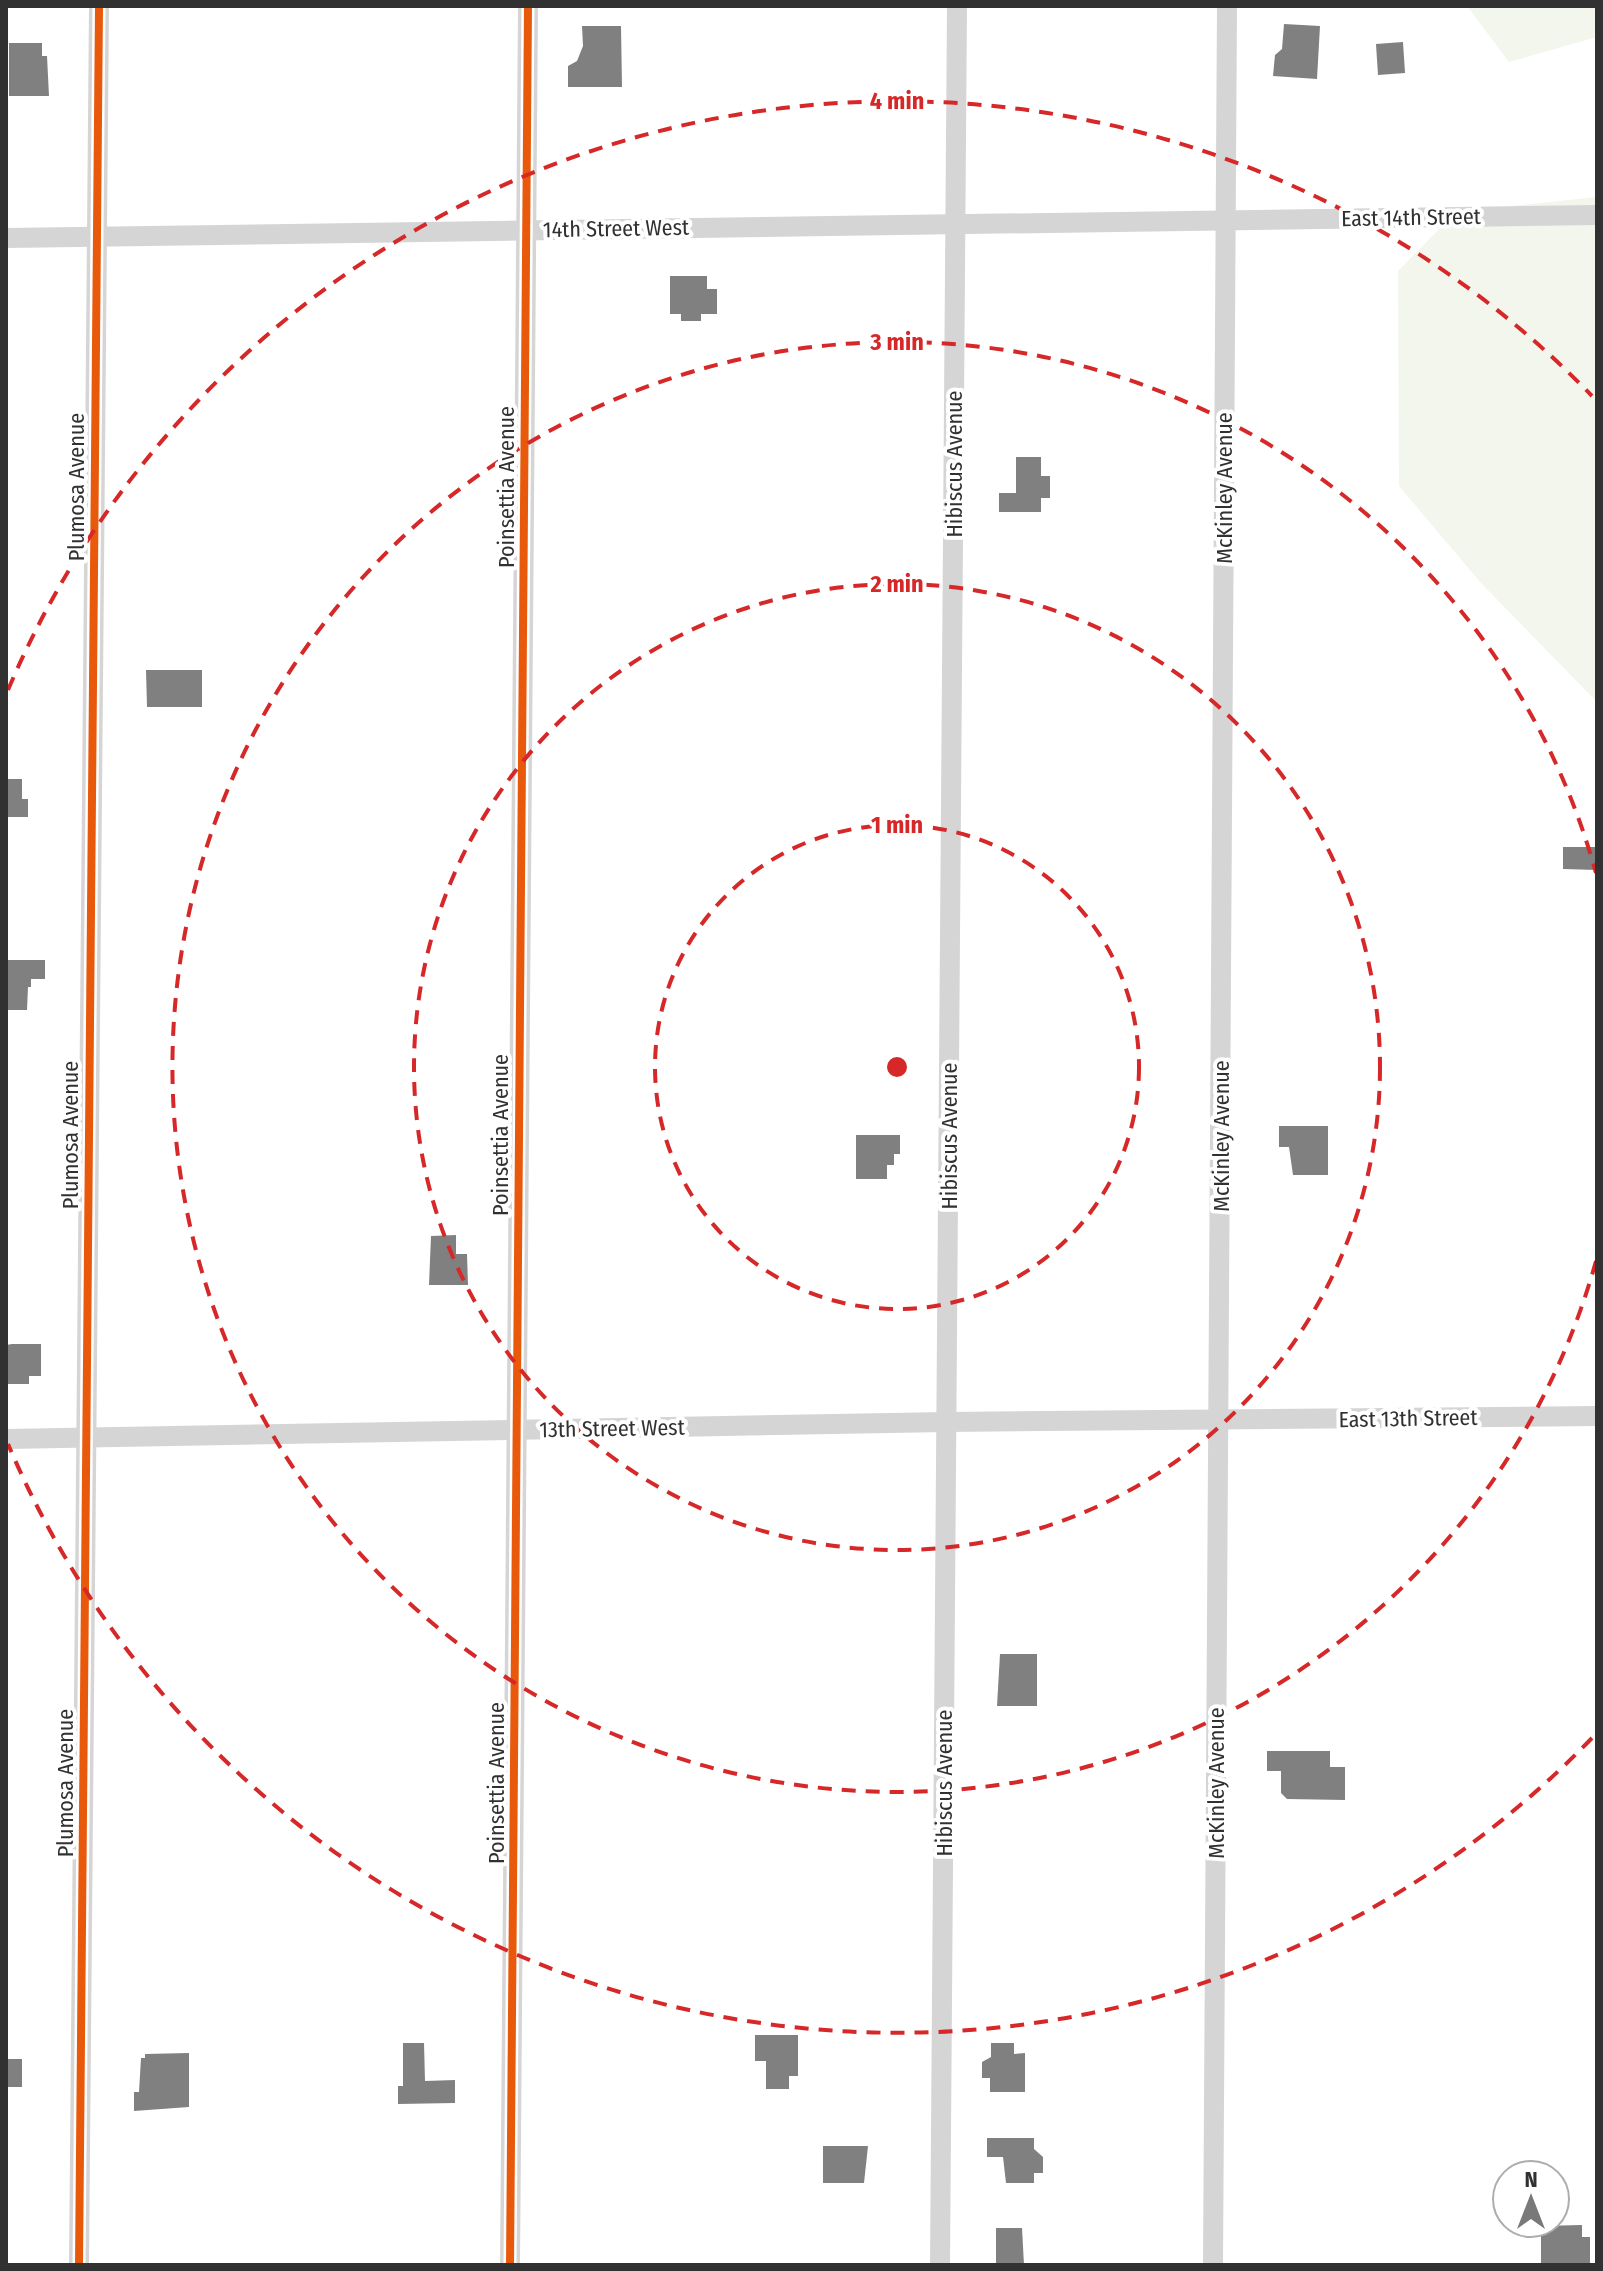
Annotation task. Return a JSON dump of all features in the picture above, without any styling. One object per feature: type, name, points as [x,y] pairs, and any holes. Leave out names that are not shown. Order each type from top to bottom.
[{"type":"street","name":"Plumosa Avenue","points":[[79,2265],[99,6]]},
{"type":"street","name":"Poinsettia Avenue","points":[[510,2265],[528,6]]},
{"type":"street","name":"Hibiscus Avenue","points":[[940,2265],[957,6]]},
{"type":"street","name":"McKinley Avenue","points":[[1213,2265],[1227,6]]},
{"type":"street","name":"East 14th Street","points":[[1226,219],[1597,215]]},
{"type":"street","name":"14th Street West","points":[[6,238],[1226,219]]},
{"type":"street","name":"East 13th Street","points":[[1219,1420],[1597,1416]]},
{"type":"street","name":"13th Street West","points":[[6,1439],[1219,1420]]},
{"type":"shaded area","points":[[1467,6],[1597,6],[1597,37],[1509,62]]},
{"type":"shaded area","points":[[1597,197],[1597,702],[1480,582],[1399,486],[1398,271],[1456,212]]},
{"type":"building","points":[[1284,24],[1320,26],[1317,79],[1273,76],[1275,55],[1282,49]]},
{"type":"building","points":[[582,26],[621,26],[622,87],[568,87],[568,66],[577,61],[583,46]]},
{"type":"building","points":[[1403,42],[1405,73],[1378,75],[1376,44]]},
{"type":"building","points":[[9,43],[42,43],[42,56],[47,56],[49,96],[9,96]]},
{"type":"building","points":[[670,276],[707,276],[707,289],[717,289],[717,314],[701,314],[701,321],[681,321],[681,314],[670,314]]},
{"type":"building","points":[[1016,457],[1041,457],[1041,476],[1050,476],[1050,498],[1041,498],[1041,512],[999,512],[999,493],[1016,493]]},
{"type":"building","points":[[146,670],[202,670],[202,707],[147,707]]},
{"type":"building","points":[[6,779],[22,779],[22,799],[28,799],[28,817],[6,817]]},
{"type":"building","points":[[1563,847],[1597,847],[1597,870],[1563,869]]},
{"type":"building","points":[[6,960],[45,960],[45,979],[31,979],[31,987],[28,987],[27,1010],[6,1010]]},
{"type":"building","points":[[1279,1126],[1328,1126],[1328,1175],[1293,1175],[1289,1147],[1279,1147]]},
{"type":"building","points":[[856,1135],[900,1135],[900,1154],[894,1154],[894,1165],[887,1165],[887,1179],[856,1179]]},
{"type":"building","points":[[456,1235],[456,1254],[467,1254],[468,1285],[429,1285],[431,1236]]},
{"type":"building","points":[[41,1344],[41,1376],[29,1376],[29,1384],[6,1384],[6,1345]]},
{"type":"building","points":[[1000,1654],[1037,1654],[1037,1706],[997,1706]]},
{"type":"building","points":[[1267,1751],[1330,1751],[1330,1767],[1345,1767],[1345,1800],[1287,1799],[1281,1793],[1281,1771],[1267,1771]]},
{"type":"building","points":[[755,2035],[798,2035],[798,2076],[789,2076],[789,2089],[766,2089],[766,2061],[755,2061]]},
{"type":"building","points":[[403,2043],[424,2043],[425,2081],[455,2080],[455,2103],[398,2104],[398,2086],[403,2086]]},
{"type":"building","points":[[991,2043],[1014,2043],[1014,2054],[1025,2053],[1025,2092],[990,2092],[990,2078],[982,2078],[982,2062],[991,2057]]},
{"type":"building","points":[[189,2053],[189,2107],[134,2111],[134,2092],[139,2092],[141,2058],[145,2058],[145,2054]]},
{"type":"building","points":[[6,2059],[22,2059],[22,2087],[6,2087]]},
{"type":"building","points":[[987,2138],[1034,2138],[1034,2149],[1043,2157],[1043,2173],[1034,2173],[1034,2183],[1006,2183],[1003,2157],[987,2157]]},
{"type":"building","points":[[823,2146],[868,2146],[864,2183],[823,2183]]},
{"type":"building","points":[[1571,2225],[1582,2225],[1582,2237],[1590,2237],[1590,2265],[1541,2265],[1541,2239],[1571,2239]]},
{"type":"building","points":[[996,2228],[1022,2228],[1024,2265],[996,2265]]},
{"type":"cycle path","points":[[79,2265],[99,6]]},
{"type":"cycle path","points":[[510,2265],[528,6]]}]
